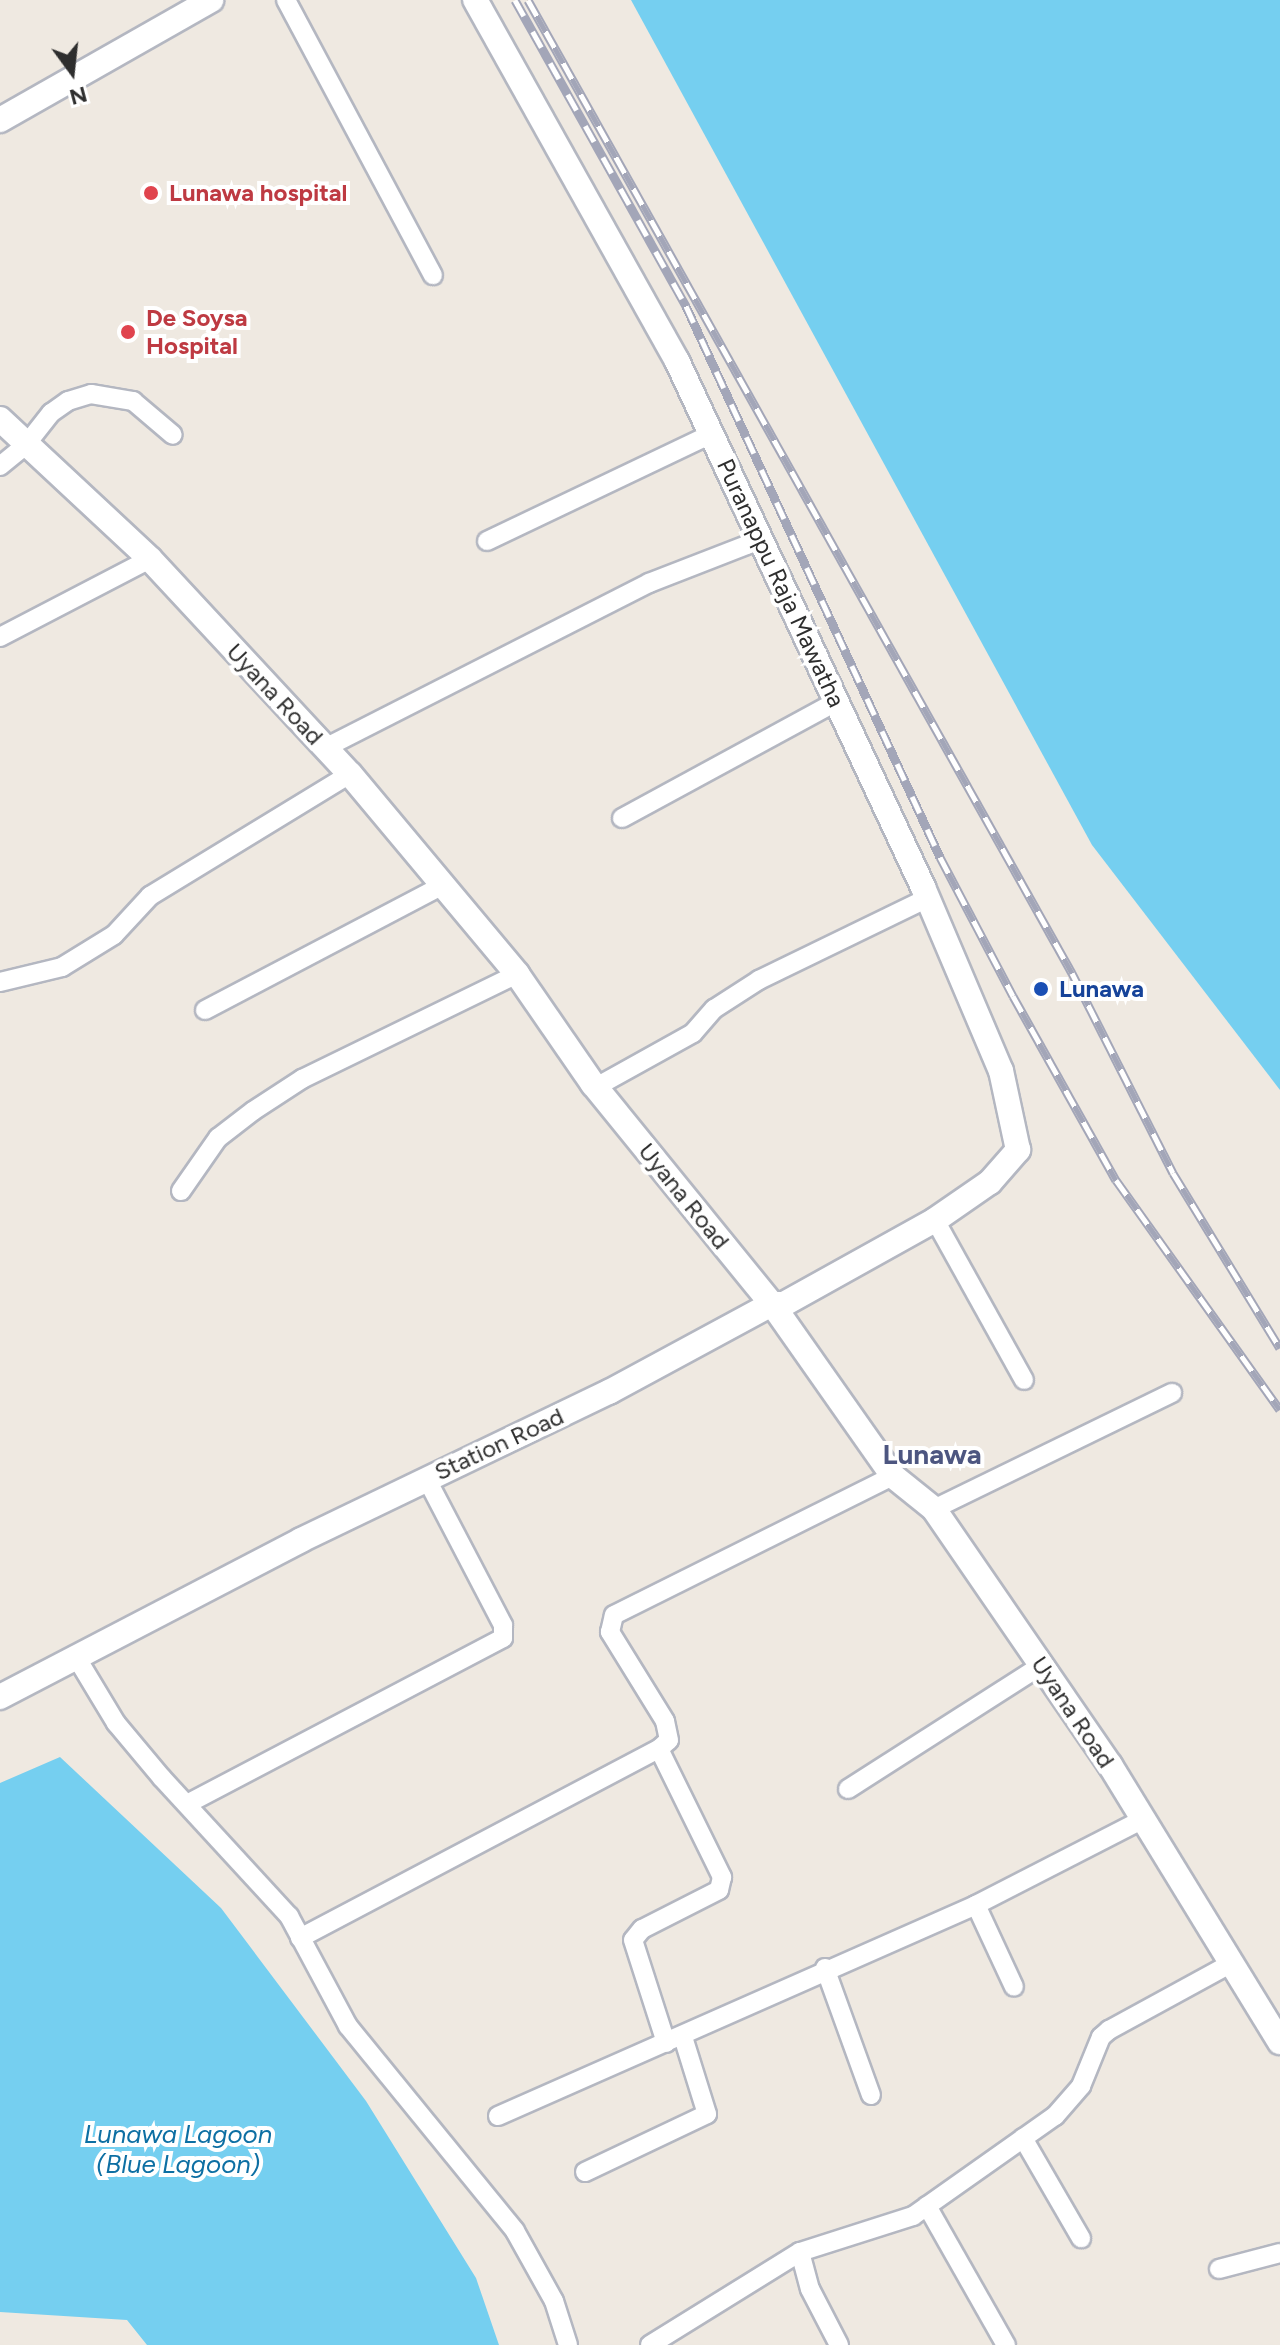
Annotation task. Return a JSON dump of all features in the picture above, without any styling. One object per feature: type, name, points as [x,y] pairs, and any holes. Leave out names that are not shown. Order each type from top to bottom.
[{"type":"street","points":[[0,120],[211,0]]},
{"type":"street","points":[[286,0],[433,275]]},
{"type":"street","name":"Puranappu Raja Mawatha","points":[[475,0],[677,361],[928,898],[1001,1071],[1018,1150],[990,1182]]},
{"type":"street","points":[[0,466],[25,446],[51,413],[68,401],[91,394],[133,401],[173,435]]},
{"type":"street","name":"Uyana Road","points":[[0,419],[25,446],[150,559],[350,774],[445,884],[517,974],[593,1084],[772,1304],[893,1476],[934,1509],[1042,1665],[1278,2032]]},
{"type":"street","points":[[487,541],[711,434]]},
{"type":"street","points":[[325,748],[649,583],[760,540]]},
{"type":"street","points":[[0,637],[150,559]]},
{"type":"street","points":[[622,818],[836,702]]},
{"type":"street","points":[[0,982],[75,959],[114,935],[150,896],[350,774]]},
{"type":"street","points":[[205,1010],[445,884]]},
{"type":"street","points":[[593,1084],[596,1087],[693,1033],[714,1009],[759,980],[928,898]]},
{"type":"street","points":[[181,1191],[218,1138],[277,1095],[517,974]]},
{"type":"street","name":"Station Road","points":[[0,1697],[78,1660],[426,1478],[609,1392],[772,1304],[784,1304],[935,1220],[990,1182]]},
{"type":"street","points":[[935,1220],[1024,1380]]},
{"type":"street","points":[[934,1509],[1172,1393]]},
{"type":"street","points":[[300,1938],[659,1749],[669,1740],[665,1721],[610,1632],[614,1615],[893,1476]]},
{"type":"street","points":[[187,1804],[503,1638],[503,1625],[426,1478]]},
{"type":"street","points":[[78,1660],[116,1723],[289,1916],[348,2026],[515,2231],[554,2301],[568,2345]]},
{"type":"street","points":[[848,1789],[1042,1665]]},
{"type":"street","points":[[585,2172],[707,2114],[633,1953],[633,1940],[642,1929],[719,1890],[722,1877],[659,1749]]},
{"type":"street","points":[[498,2116],[674,2040],[825,1968],[976,1905],[1143,1819]]},
{"type":"street","points":[[976,1905],[1014,1987]]},
{"type":"street","points":[[650,2345],[800,2252],[856,2230],[894,2224],[927,2206],[1055,2116],[1081,2086],[1101,2037],[1109,2030],[1232,1963]]},
{"type":"street","points":[[825,1968],[871,2095]]},
{"type":"street","points":[[1023,2138],[1081,2238]]},
{"type":"street","points":[[927,2206],[1006,2345]]},
{"type":"street","points":[[800,2252],[810,2289],[839,2345]]},
{"type":"street","points":[[1219,2269],[1280,2253]]},
{"type":"water","points":[[631,0],[1280,0],[1280,1090],[1092,845]]},
{"type":"water","name":"Lunawa Lagoon (Blue Lagoon)","points":[[60,1757],[221,1908],[366,2101],[476,2278],[499,2345],[147,2345],[127,2320],[0,2312],[0,1783]]},
{"type":"railway","points":[[515,0],[686,306],[940,857],[1013,996],[1116,1180],[1280,1410]]},
{"type":"railway","points":[[528,0],[1072,973],[1173,1173],[1280,1348]]},
{"type":"place","name":"Lunawa hospital","points":[[151,193]]},
{"type":"place","name":"De Soysa Hospital","points":[[128,332]]},
{"type":"place","name":"Lunawa","points":[[1041,989]]},
{"type":"district","name":"Lunawa","points":[[932,1454]]}]
